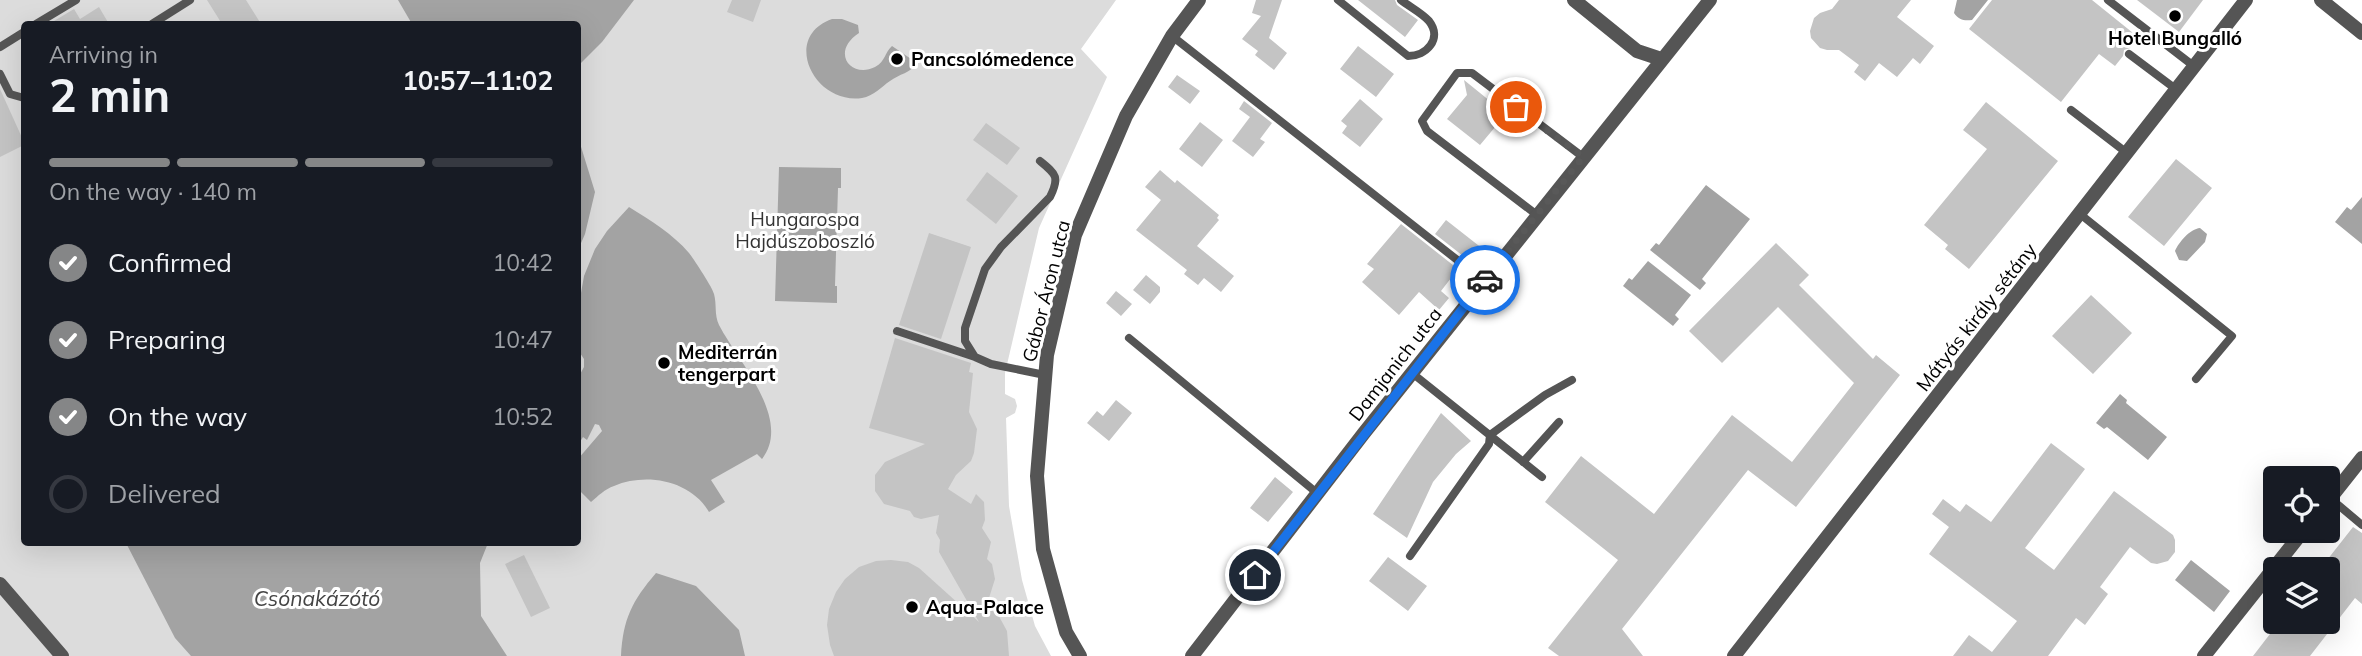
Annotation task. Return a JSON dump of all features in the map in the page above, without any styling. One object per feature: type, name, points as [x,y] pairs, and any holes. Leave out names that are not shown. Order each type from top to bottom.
[{"type":"street","name":"Gábor Áron utca","points":[[1080,656],[1066,632],[1043,548],[1037,476],[1047,355],[1076,235],[1126,116],[1172,36],[1199,0]]},
{"type":"street","points":[[1574,0],[1637,51],[1661,59]]},
{"type":"street","name":"Damjanich utca","points":[[1192,656],[1484,281],[1710,0]]},
{"type":"street","name":"Mátyás király sétány","points":[[1734,656],[2246,0]]},
{"type":"street","points":[[2321,0],[2362,33]]},
{"type":"street","points":[[2340,486],[2362,458]]},
{"type":"street","points":[[2204,656],[2294,543]]},
{"type":"street","points":[[0,584],[62,656]]},
{"type":"lane","points":[[41,21],[76,0]]},
{"type":"lane","points":[[157,21],[190,0]]},
{"type":"lane","points":[[1338,0],[1408,55],[1422,54],[1433,42],[1430,22],[1401,0]]},
{"type":"lane","points":[[2108,0],[2195,67]]},
{"type":"lane","points":[[0,47],[21,34]]},
{"type":"lane","points":[[1172,36],[1484,281]]},
{"type":"lane","points":[[2129,54],[2177,90]]},
{"type":"lane","points":[[1537,215],[1427,131],[1422,121],[1457,73],[1472,73],[1583,157]]},
{"type":"lane","points":[[1,77],[10,94],[21,97]]},
{"type":"lane","points":[[2071,110],[2127,153]]},
{"type":"lane","points":[[975,357],[965,341],[965,328],[985,269],[1001,247],[1049,197],[1055,187],[1053,172],[1040,161]]},
{"type":"lane","points":[[2080,214],[2232,336],[2196,379]]},
{"type":"lane","points":[[897,331],[991,364],[1045,375]]},
{"type":"lane","points":[[1129,338],[1317,493]]},
{"type":"lane","points":[[1412,373],[1542,477]]},
{"type":"lane","points":[[1489,435],[1545,395],[1573,380]]},
{"type":"lane","points":[[1523,462],[1559,422]]},
{"type":"lane","points":[[1410,556],[1489,444],[1489,435]]},
{"type":"lane","points":[[2340,508],[2362,525]]},
{"type":"green space","name":"Hungarospa Hajdúszoboszló","points":[[0,0],[1116,0],[1081,49],[1107,77],[1039,228],[1005,373],[1005,394],[1015,399],[1017,406],[1015,413],[1006,418],[1009,506],[1022,580],[1035,626],[1051,656],[0,656]]},
{"type":"water","points":[[398,0],[634,0],[602,42],[581,63],[581,21],[410,21]]},
{"type":"water","points":[[1957,0],[1988,0],[1972,20],[1967,20],[1960,19],[1954,13]]},
{"type":"water","name":"Pancsolómedence","points":[[832,19],[842,19],[858,25],[859,33],[850,40],[845,55],[852,67],[866,70],[875,67],[892,46],[917,63],[912,69],[866,97],[845,97],[830,91],[818,81],[806,54],[808,40],[817,28]]},
{"type":"water","points":[[581,147],[595,192],[581,243]]},
{"type":"water","points":[[779,167],[841,168],[835,286],[837,303],[775,301]]},
{"type":"water","points":[[1706,185],[1750,219],[1702,279],[1706,283],[1700,290],[1650,250],[1656,243],[1659,245]]},
{"type":"water","points":[[2362,197],[2362,244],[2335,222],[2347,207],[2351,210]]},
{"type":"water","name":"Mediterrán tengerpart","points":[[629,207],[683,246],[713,291],[719,325],[749,372],[767,408],[771,426],[770,443],[762,459],[757,454],[711,480],[725,502],[709,512],[691,493],[667,482],[627,482],[608,489],[591,502],[581,492],[581,456],[602,431],[599,425],[595,424],[587,440],[583,437],[581,440],[581,372],[584,359],[581,354],[581,293],[584,276],[595,249]]},
{"type":"water","points":[[2200,228],[2207,234],[2205,242],[2187,261],[2179,260],[2175,251],[2179,244],[2189,233]]},
{"type":"water","points":[[1648,261],[1691,295],[1675,315],[1679,319],[1673,326],[1623,286],[1629,278],[1632,280]]},
{"type":"water","points":[[2120,394],[2127,400],[2126,403],[2167,437],[2148,460],[2107,427],[2104,429],[2096,423]]},
{"type":"water","name":"Csónakázótó","points":[[128,546],[487,546],[480,563],[481,616],[507,656],[191,656],[175,638]]},
{"type":"water","points":[[2191,560],[2230,591],[2214,612],[2175,580]]},
{"type":"water","points":[[656,573],[696,586],[739,630],[745,656],[621,656],[630,611]]},
{"type":"building","points":[[207,0],[246,0],[259,21],[220,21]]},
{"type":"building","points":[[732,0],[761,0],[753,22],[727,12]]},
{"type":"building","points":[[1256,0],[1282,0],[1269,38],[1287,53],[1274,70],[1255,55],[1258,51],[1242,39],[1261,16],[1252,13]]},
{"type":"building","points":[[1358,0],[1395,0],[1397,5],[1418,20],[1405,37]]},
{"type":"building","points":[[1839,0],[1911,0],[1897,17],[1934,46],[1920,64],[1913,58],[1897,77],[1879,63],[1865,81],[1854,72],[1859,65],[1839,50],[1820,48],[1811,38],[1814,18],[1832,9]]},
{"type":"building","points":[[1992,0],[2092,0],[2138,37],[2130,48],[2124,50],[2115,66],[2099,54],[2061,102],[1969,29]]},
{"type":"building","name":"Hotel Bungalló","points":[[2137,0],[2203,0],[2179,32]]},
{"type":"building","points":[[99,7],[107,21],[54,21],[74,9],[80,19]]},
{"type":"building","points":[[1358,46],[1394,74],[1376,97],[1340,69]]},
{"type":"building","points":[[1177,75],[1200,91],[1190,104],[1168,87]]},
{"type":"building","points":[[1464,80],[1506,114],[1480,145],[1447,119],[1467,95]]},
{"type":"building","points":[[0,89],[21,135],[21,146],[0,157]]},
{"type":"building","points":[[1360,99],[1383,119],[1360,147],[1342,133],[1347,126],[1341,121]]},
{"type":"building","points":[[1244,101],[1272,123],[1260,139],[1265,142],[1253,157],[1232,141],[1250,117],[1239,109]]},
{"type":"building","points":[[1986,102],[2058,161],[1969,269],[1945,249],[1948,245],[1924,225],[1987,149],[1963,130]]},
{"type":"building","points":[[1200,122],[1223,140],[1202,167],[1179,149]]},
{"type":"building","points":[[986,123],[1020,148],[1007,165],[973,140]]},
{"type":"building","points":[[2176,159],[2212,188],[2164,246],[2128,217]]},
{"type":"building","points":[[1160,170],[1175,183],[1177,180],[1219,215],[1219,220],[1197,246],[1234,276],[1221,292],[1204,278],[1198,285],[1184,274],[1187,270],[1136,230],[1161,200],[1145,187]]},
{"type":"building","points":[[987,172],[1018,196],[996,224],[966,200]]},
{"type":"building","points":[[1446,220],[1483,249],[1472,263],[1435,234]]},
{"type":"building","points":[[1401,224],[1458,269],[1441,291],[1449,298],[1439,310],[1419,292],[1399,315],[1362,282],[1374,269],[1367,264]]},
{"type":"building","points":[[929,233],[971,247],[941,339],[899,325]]},
{"type":"building","points":[[1776,243],[1809,275],[1799,285],[1873,359],[1876,355],[1900,375],[1796,507],[1748,470],[1622,629],[1643,656],[1559,656],[1548,648],[1618,560],[1545,502],[1581,456],[1654,514],[1732,415],[1792,462],[1854,383],[1778,307],[1722,363],[1689,331]]},
{"type":"building","points":[[1146,275],[1160,287],[1160,292],[1150,304],[1133,290]]},
{"type":"building","points":[[1116,291],[1132,304],[1121,316],[1106,303]]},
{"type":"building","points":[[2091,295],[2132,333],[2093,374],[2052,336]]},
{"type":"building","points":[[895,338],[971,363],[969,372],[973,373],[969,412],[977,429],[974,453],[971,461],[956,475],[948,489],[971,504],[976,494],[984,502],[985,520],[982,528],[991,542],[987,559],[992,564],[995,579],[989,598],[1007,631],[1009,656],[834,656],[830,645],[827,625],[829,609],[836,592],[845,579],[859,567],[876,561],[908,562],[919,568],[979,622],[939,552],[940,540],[936,533],[939,515],[921,519],[914,517],[910,511],[884,504],[875,491],[875,475],[885,462],[925,444],[869,428]]},
{"type":"building","points":[[1116,400],[1132,413],[1109,441],[1087,423],[1097,411],[1103,416]]},
{"type":"building","points":[[1441,413],[1471,441],[1456,454],[1433,482],[1407,538],[1373,514]]},
{"type":"building","points":[[2051,443],[2085,469],[2025,548],[2054,570],[2114,491],[2173,535],[2175,552],[2168,561],[2157,564],[2151,563],[2130,547],[2100,587],[2108,594],[2085,625],[2076,618],[2048,656],[1953,656],[1969,635],[1992,652],[2017,621],[1929,554],[1949,527],[1932,514],[1943,499],[1960,512],[1966,504],[1991,522]]},
{"type":"building","points":[[1275,477],[1293,492],[1268,522],[1250,508]]},
{"type":"building","points":[[2353,527],[2362,533],[2362,604],[2355,598],[2340,617],[2340,557],[2329,557]]},
{"type":"building","points":[[524,555],[550,608],[531,617],[505,564]]},
{"type":"building","points":[[1388,557],[1427,586],[1408,611],[1369,581]]},
{"type":"building","points":[[2270,634],[2327,634],[2310,656],[2253,656]]},
{"type":"way so far","points":[[1485,280],[1583,157],[1516,107]]},
{"type":"place","name":"Hotel Bungalló","points":[[2175,16]]},
{"type":"place","name":"Pancsolómedence","points":[[897,59]]},
{"type":"place","name":"Mediterrán tengerpart","points":[[664,363]]},
{"type":"place","name":"Aqua-Palace","points":[[912,607]]},
{"type":"route","points":[[1255,575],[1485,280]]}]
